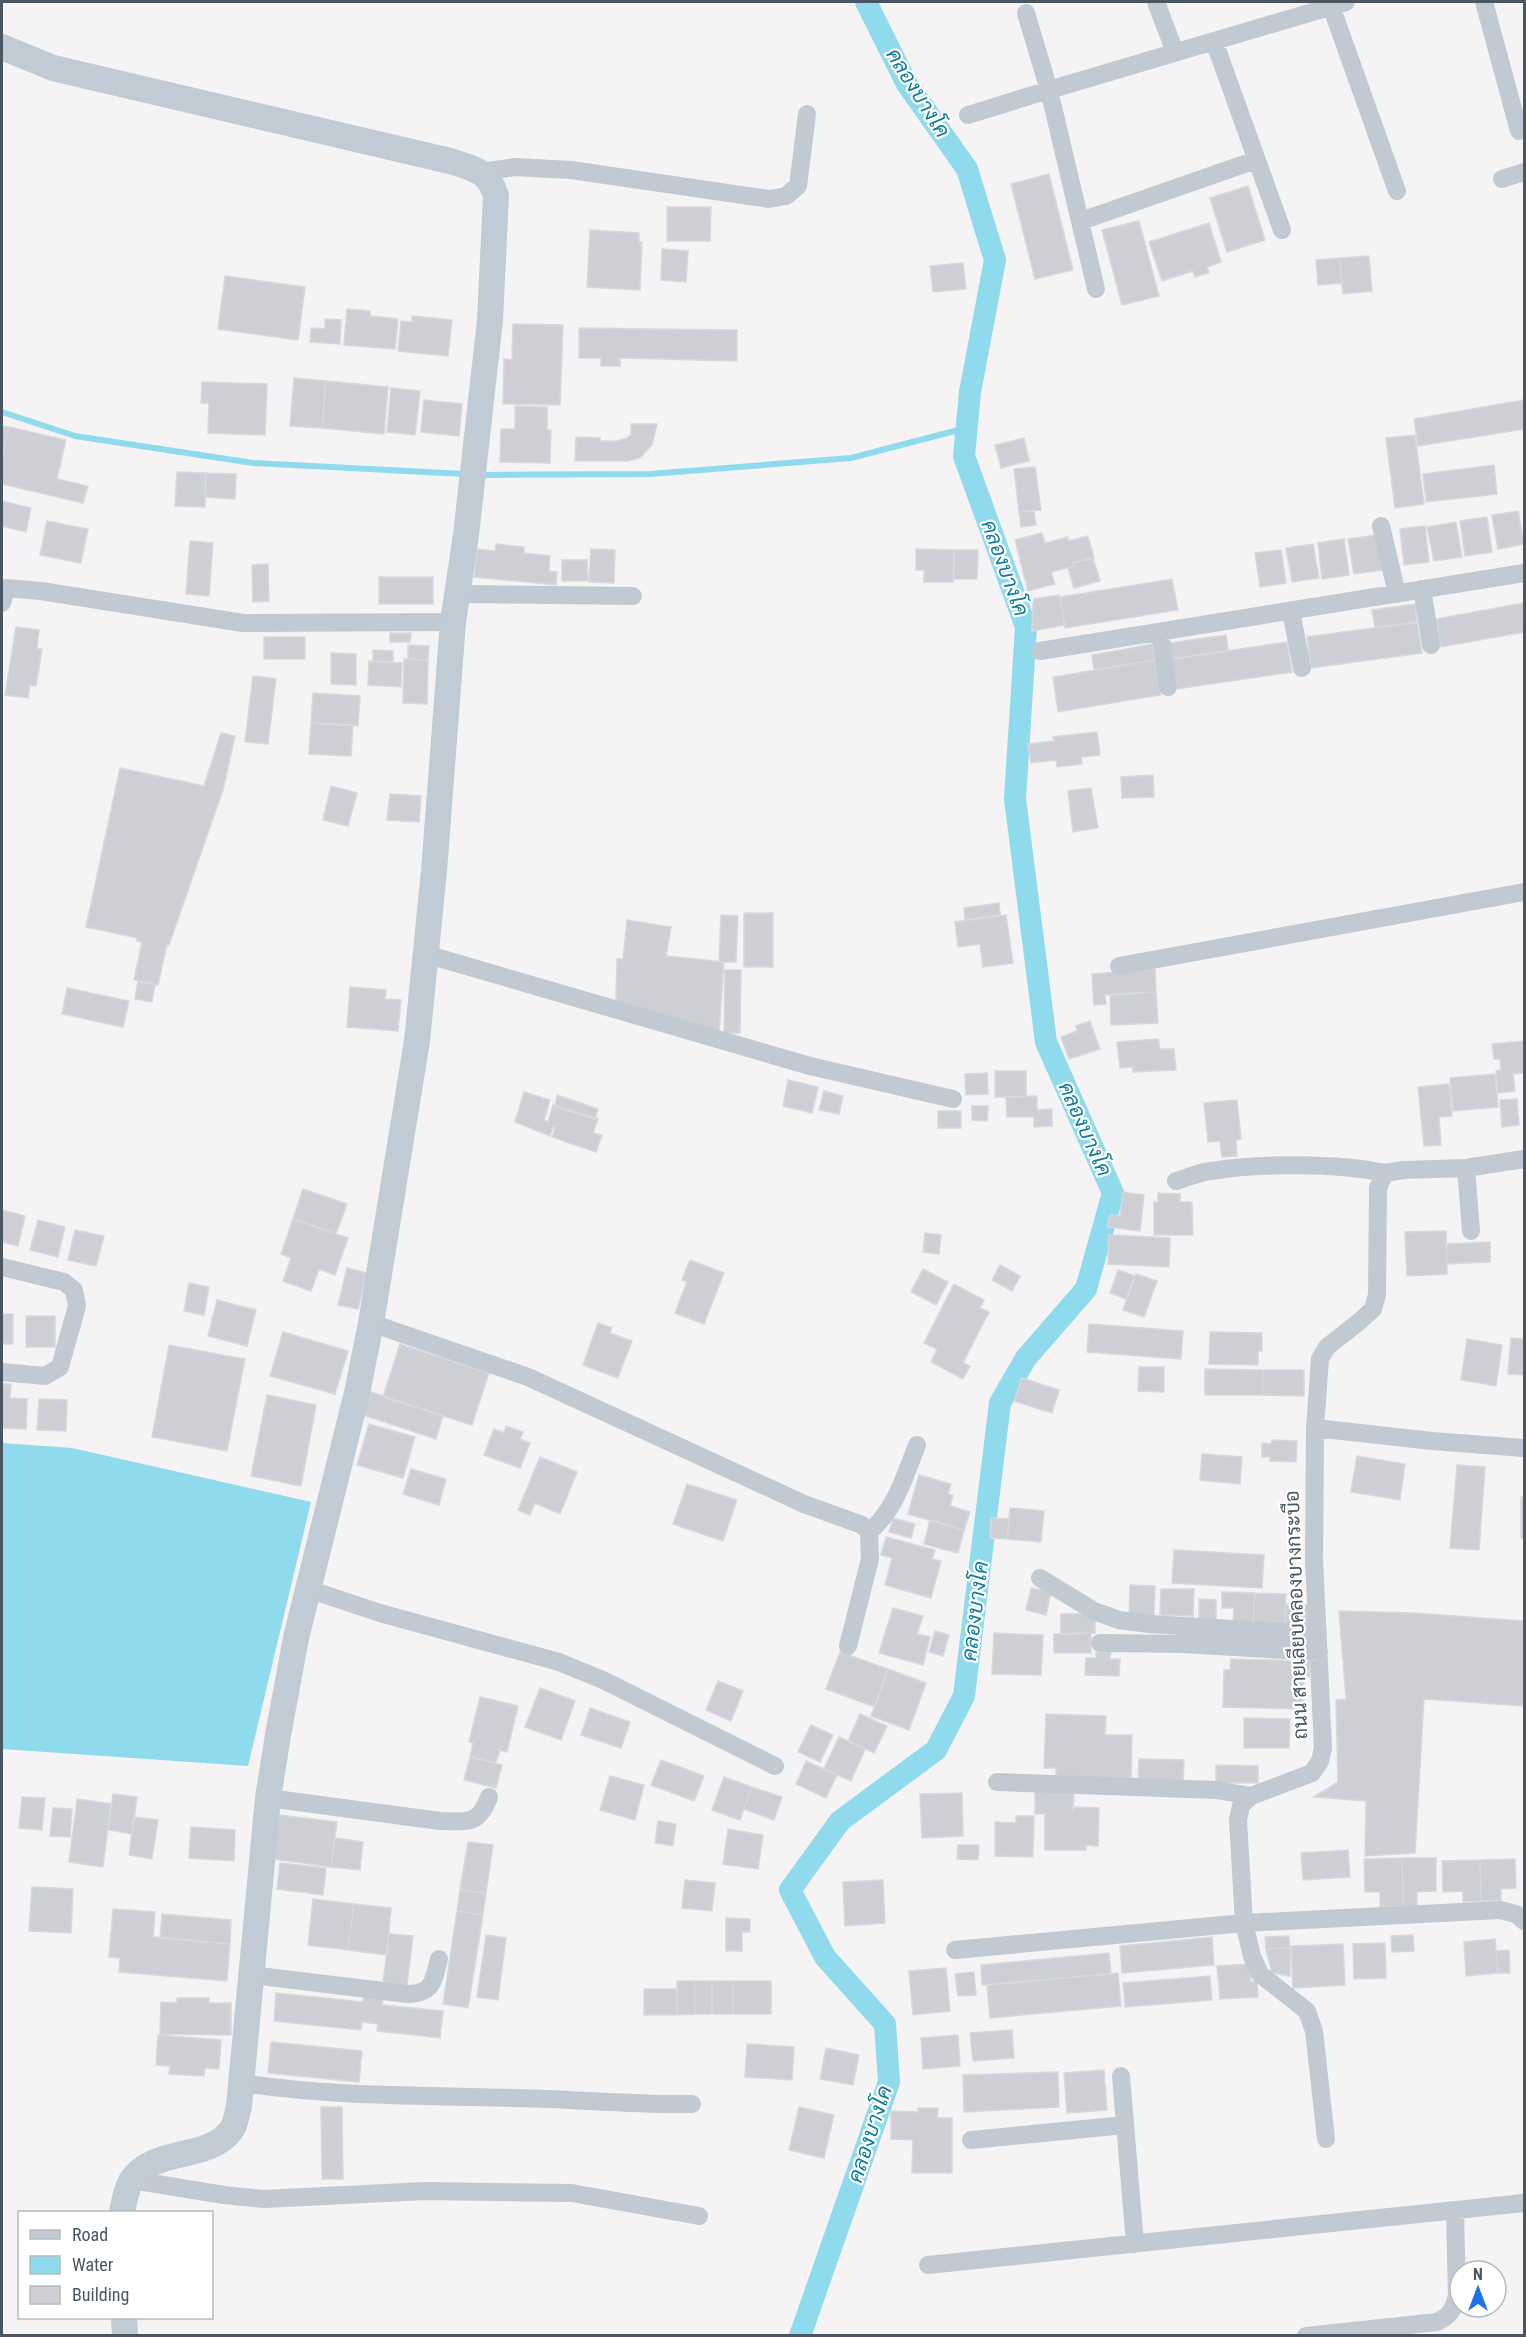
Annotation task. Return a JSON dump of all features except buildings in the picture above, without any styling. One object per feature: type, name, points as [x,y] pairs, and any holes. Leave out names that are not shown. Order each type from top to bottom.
[{"type":"street","points":[[1156,2],[1175,52]]},
{"type":"street","points":[[1484,2],[1519,131]]},
{"type":"street","points":[[969,115],[1339,4],[1397,191]]},
{"type":"street","points":[[1026,13],[1049,90],[1096,289]]},
{"type":"street","points":[[1214,41],[1282,230]]},
{"type":"street","points":[[2,47],[53,68],[450,161],[482,171],[515,167],[571,170],[769,199],[786,196],[798,186],[807,114]]},
{"type":"street","points":[[1081,221],[1256,160]]},
{"type":"street","points":[[122,2211],[132,2180],[146,2168],[224,2139],[234,2126],[242,2083],[268,1798],[280,1724],[308,1589],[357,1393],[371,1323],[417,1041],[453,622],[471,492],[490,320],[496,196],[492,183],[482,171]]},
{"type":"street","points":[[1502,179],[1524,172]]},
{"type":"street","points":[[1381,526],[1397,594]]},
{"type":"street","points":[[1040,651],[1524,573]]},
{"type":"street","points":[[2,603],[6,588],[41,591],[243,623],[453,622]]},
{"type":"street","points":[[1422,589],[1431,645]]},
{"type":"street","points":[[457,594],[633,596]]},
{"type":"street","points":[[1291,611],[1302,668]]},
{"type":"street","points":[[1160,632],[1168,687]]},
{"type":"street","points":[[1119,966],[1524,892]]},
{"type":"street","points":[[425,954],[810,1066],[953,1099]]},
{"type":"street","points":[[1176,1182],[1210,1171],[1263,1166],[1358,1167],[1385,1173],[1403,1170],[1466,1168],[1524,1159]]},
{"type":"street","points":[[1466,1168],[1471,1231]]},
{"type":"street","name":"ถนน สายเลียบคลองบางกระบือ","points":[[1251,1796],[1312,1773],[1320,1761],[1323,1748],[1314,1560],[1315,1428],[1320,1359],[1327,1347],[1373,1309],[1377,1295],[1378,1188],[1385,1173]]},
{"type":"street","points":[[2,1267],[64,1282],[74,1290],[77,1306],[60,1367],[45,1376],[2,1372]]},
{"type":"street","points":[[371,1323],[528,1377],[804,1504],[862,1525],[869,1532],[870,1558],[848,1646]]},
{"type":"street","points":[[1315,1428],[1524,1448]]},
{"type":"street","points":[[869,1532],[880,1523],[889,1510],[917,1445]]},
{"type":"street","points":[[1040,1578],[1094,1611],[1119,1620],[1318,1643]]},
{"type":"street","points":[[308,1589],[380,1613],[559,1662],[603,1680],[775,1766]]},
{"type":"street","points":[[1100,1642],[1318,1643]]},
{"type":"street","points":[[997,1782],[1216,1790],[1251,1796]]},
{"type":"street","points":[[1251,1796],[1241,1806],[1238,1820],[1244,1923],[1252,1956],[1260,1974],[1307,2011],[1311,2018],[1326,2139]]},
{"type":"street","points":[[268,1798],[440,1821],[466,1821],[476,1819],[483,1813],[489,1797]]},
{"type":"street","points":[[955,1950],[1244,1923],[1500,1910],[1516,1914],[1524,1922]]},
{"type":"street","points":[[252,1975],[421,1994],[432,1983],[439,1959]]},
{"type":"street","points":[[1121,2076],[1135,2244]]},
{"type":"street","points":[[242,2083],[286,2090],[404,2096],[565,2099],[650,2105],[692,2104]]},
{"type":"street","points":[[971,2139],[1125,2125]]},
{"type":"street","points":[[132,2180],[264,2199],[425,2191],[572,2193],[699,2216]]},
{"type":"street","points":[[928,2265],[1524,2204]]},
{"type":"street","points":[[1306,2336],[1374,2333],[1437,2322],[1448,2317],[1457,2295],[1455,2211]]},
{"type":"street","points":[[124,2319],[125,2336]]},
{"type":"water","points":[[2,1443],[72,1448],[311,1502],[248,1766],[2,1749]]},
{"type":"waterway","name":"คลองบางโค","points":[[800,2336],[889,2082],[885,2024],[825,1957],[790,1890],[840,1821],[936,1750],[964,1696],[1000,1403],[1026,1358],[1086,1289],[1113,1193],[1046,1042],[1015,799],[1026,627],[964,456],[970,392],[995,260],[967,169],[907,84],[866,2]]},
{"type":"waterway","points":[[2,412],[75,436],[253,463],[465,474]]},
{"type":"waterway","points":[[479,475],[650,474],[851,458],[966,428]]}]
